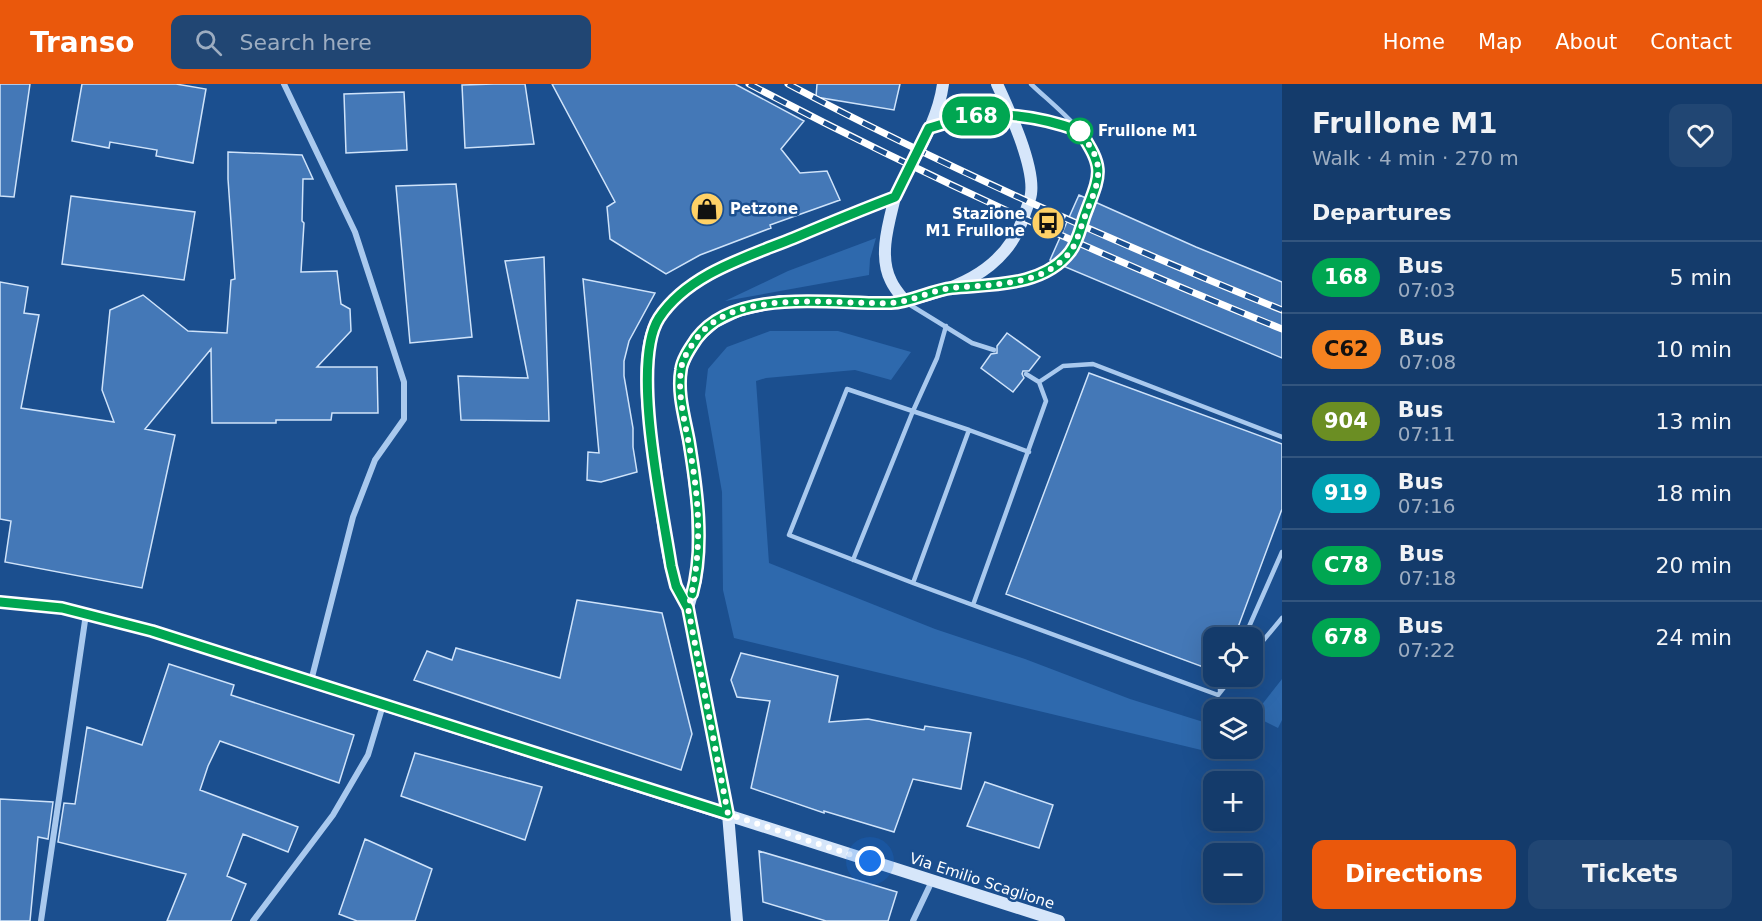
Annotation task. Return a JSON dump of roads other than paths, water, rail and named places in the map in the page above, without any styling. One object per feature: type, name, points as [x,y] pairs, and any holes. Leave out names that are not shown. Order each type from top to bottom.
[{"type":"main road","points":[[905,301],[891,281],[886,266],[888,227],[895,197],[929,128],[941,99],[943,84]]},
{"type":"main road","points":[[688,608],[696,580],[698,554],[697,505],[680,393],[681,369],[687,354],[699,336],[715,322],[738,311],[780,301],[893,303],[905,301],[949,288],[979,274],[994,263],[1010,246],[1031,193],[1027,161],[997,84]]},
{"type":"main road","points":[[737,921],[728,814],[688,608],[676,586],[671,566],[647,400],[650,344],[658,319],[697,281],[731,264],[895,197]]},
{"type":"main road","name":"Via Emilio Scaglione","points":[[0,602],[62,608],[152,631],[1059,921]]},
{"type":"street","points":[[284,84],[355,232],[404,382],[404,419],[375,460],[353,517],[311,681]]},
{"type":"street","points":[[41,921],[86,614]]},
{"type":"street","points":[[253,921],[333,815],[368,755],[383,704]]},
{"type":"street","points":[[913,921],[932,881]]},
{"type":"lane","points":[[949,288],[1004,284],[1044,273],[1071,251],[1098,180],[1097,162],[1080,131],[1031,84]]},
{"type":"lane","points":[[929,128],[974,116],[1011,116],[1050,120],[1080,131]]},
{"type":"lane","points":[[905,301],[972,343],[994,350]]},
{"type":"lane","points":[[853,560],[913,411],[937,358],[946,326]]},
{"type":"lane","points":[[1039,382],[1062,366],[1093,364],[1282,436]]},
{"type":"lane","points":[[973,605],[1046,401],[1039,382],[1026,374]]},
{"type":"lane","points":[[1029,453],[847,389],[789,535],[1218,695]]},
{"type":"lane","points":[[913,583],[969,430]]},
{"type":"lane","points":[[1249,627],[1282,552]]},
{"type":"lane","points":[[1263,641],[1282,618]]},
{"type":"lane","points":[[1218,695],[1221,687]]},
{"type":"lane","points":[[1218,695],[1224,687]]},
{"type":"railway","points":[[749,84],[814,118],[1013,213],[1147,273],[1282,329]]},
{"type":"railway","points":[[788,84],[970,175],[1156,258],[1282,310]]},
{"type":"place","name":"Frullone M1","points":[[1080,131]]},
{"type":"place","name":"Petzone","points":[[707,209]]},
{"type":"place","name":"Stazione M1 Frullone","points":[[1048,223]]}]
